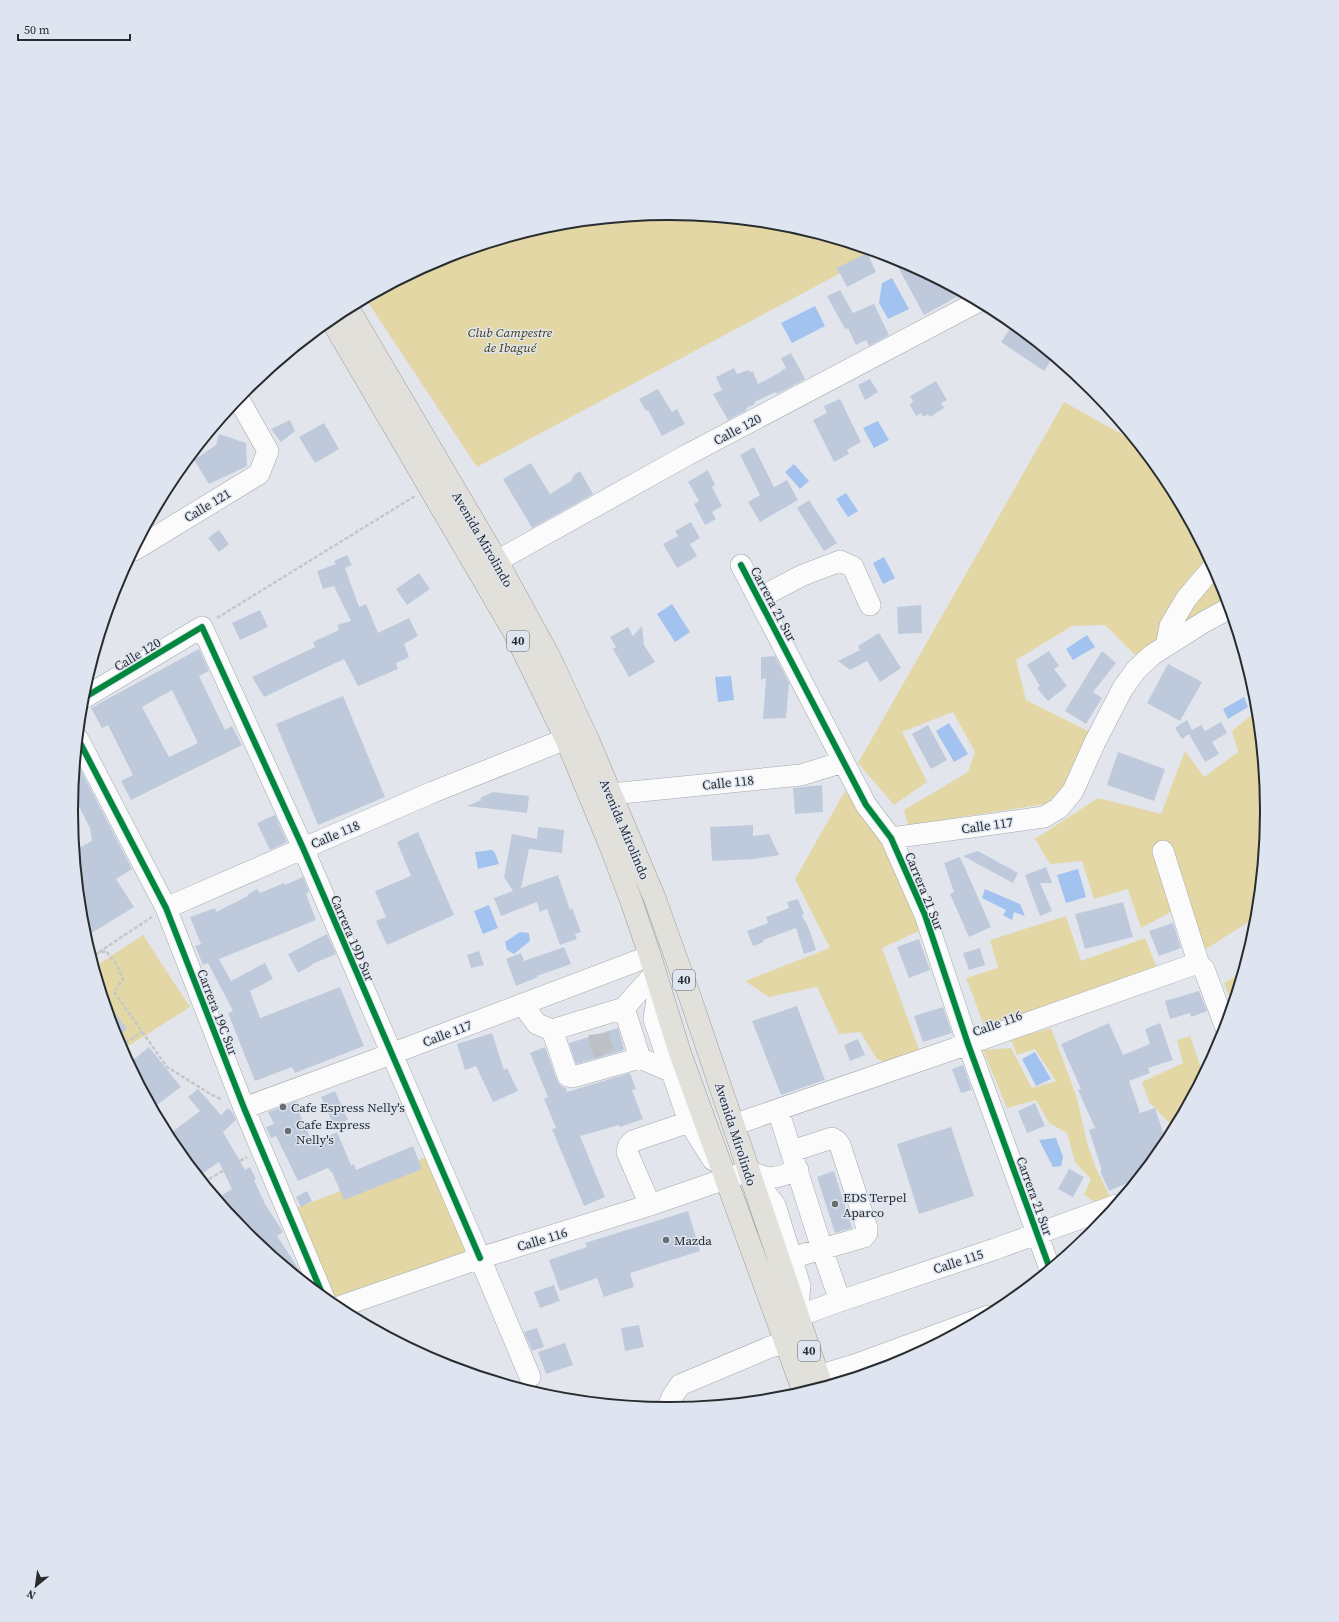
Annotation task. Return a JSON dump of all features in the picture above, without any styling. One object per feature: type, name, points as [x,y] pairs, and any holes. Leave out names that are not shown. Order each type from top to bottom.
[{"type":"main road","name":"Avenida Mirolindo","points":[[351,313],[496,561],[549,656],[611,794],[657,906],[693,1004],[820,1381]]},
{"type":"main road","name":"Avenida Mirolindo","points":[[334,324],[514,632],[566,740],[610,846],[655,972],[680,1054],[802,1387]]},
{"type":"street","name":"Calle 120","points":[[496,561],[687,455],[974,304]]},
{"type":"street","name":"Calle 121","points":[[141,546],[259,474],[268,451],[241,404]]},
{"type":"street","points":[[759,598],[803,575],[840,561],[853,567],[870,605]]},
{"type":"street","name":"Carrera 21 Sur","points":[[741,565],[866,805],[891,838],[925,915],[968,1044],[1048,1265]]},
{"type":"street","points":[[1166,646],[1170,626],[1186,599],[1210,571]]},
{"type":"street","name":"Calle 117","points":[[891,838],[1044,817],[1059,808],[1072,791],[1123,688],[1136,670],[1152,655],[1204,622],[1226,610]]},
{"type":"street","name":"Calle 120","points":[[89,695],[202,628]]},
{"type":"street","name":"Carrera 19D Sur","points":[[202,628],[303,848],[530,1377]]},
{"type":"street","name":"Calle 118","points":[[166,908],[433,792],[566,740]]},
{"type":"street","name":"Carrera 19C Sur","points":[[82,746],[166,908],[244,1108],[320,1288]]},
{"type":"street","name":"Calle 118","points":[[611,794],[801,775],[843,762]]},
{"type":"street","points":[[1163,851],[1199,965],[1204,969],[1223,1019]]},
{"type":"street","name":"Calle 116","points":[[734,1125],[1195,964],[1199,965]]},
{"type":"street","points":[[522,1004],[538,1024],[552,1030],[602,1024],[624,1008],[655,972]]},
{"type":"street","points":[[655,972],[654,1019],[689,1122],[725,1179]]},
{"type":"street","name":"Calle 117","points":[[244,1108],[522,1004],[655,972]]},
{"type":"street","points":[[624,1008],[640,1058]]},
{"type":"street","points":[[552,1030],[568,1076],[573,1077],[611,1059],[640,1058],[672,1072]]},
{"type":"street","points":[[778,1110],[795,1160],[822,1250],[840,1301]]},
{"type":"street","points":[[650,1205],[627,1152],[629,1145],[633,1141],[689,1122]]},
{"type":"street","points":[[748,1171],[767,1178],[774,1178],[795,1160],[832,1138],[840,1145],[867,1228],[867,1233],[864,1237],[791,1258]]},
{"type":"street","points":[[748,1171],[775,1205],[800,1286],[797,1315]]},
{"type":"street","name":"Calle 116","points":[[344,1305],[480,1258],[650,1205],[748,1171]]},
{"type":"street","name":"Calle 115","points":[[797,1315],[1107,1209]]},
{"type":"street","points":[[820,1381],[857,1364],[958,1327]]},
{"type":"street","points":[[670,1402],[680,1385],[786,1342]]},
{"type":"path","points":[[202,628],[430,488]]},
{"type":"path","points":[[97,954],[166,908]]},
{"type":"path","points":[[97,954],[106,952],[117,965],[123,979],[114,992],[167,1067],[212,1095],[244,1108]]},
{"type":"path","points":[[125,1043],[142,1032]]},
{"type":"path","points":[[207,1180],[261,1149]]},
{"type":"green space","name":"Club Campestre de Ibagué","points":[[631,221],[708,221],[747,225],[785,231],[823,240],[873,256],[477,467],[368,303],[408,280],[479,251],[516,240],[554,231]]},
{"type":"green space","points":[[1064,402],[1127,437],[1161,482],[1182,515],[1200,549],[1224,607],[1135,655],[1105,625],[1072,626],[1016,660],[1026,700],[1090,732],[1065,788],[1045,804],[908,825],[904,810],[968,772],[975,752],[953,712],[902,732],[927,782],[894,805],[858,763]]},
{"type":"green space","points":[[1253,714],[1260,772],[1261,811],[1260,850],[1251,921],[1206,949],[1182,906],[1141,928],[1128,889],[1094,899],[1082,861],[1050,864],[1035,839],[1098,798],[1161,814],[1185,751],[1204,777],[1238,752],[1232,731]]},
{"type":"green space","points":[[845,791],[884,839],[923,929],[882,948],[919,1050],[892,1064],[877,1059],[860,1032],[839,1034],[817,987],[769,997],[745,981],[830,948],[795,879]]},
{"type":"green space","points":[[1066,916],[1081,961],[1145,938],[1157,968],[987,1033],[966,978],[998,968],[990,940]]},
{"type":"green space","points":[[143,935],[190,1007],[127,1047],[109,1001],[98,964]]},
{"type":"green space","points":[[1238,975],[1230,999],[1224,983]]},
{"type":"green space","points":[[1051,1028],[1076,1095],[1088,1146],[1095,1166],[1111,1199],[1100,1205],[1084,1195],[1091,1179],[1075,1162],[1067,1133],[1049,1123],[1036,1100],[1007,1108],[983,1050],[1011,1048],[1032,1088],[1056,1081],[1035,1049],[1017,1055],[1011,1039]]},
{"type":"green space","points":[[1190,1036],[1202,1070],[1171,1125],[1149,1102],[1142,1082],[1183,1063],[1177,1040]]},
{"type":"green space","points":[[429,1156],[468,1256],[338,1300],[335,1299],[294,1209]]},
{"type":"water","points":[[892,278],[909,309],[888,319],[879,303],[882,283]]},
{"type":"water","points":[[815,306],[825,326],[792,343],[781,323]]},
{"type":"water","points":[[878,421],[889,440],[874,448],[863,428]]},
{"type":"water","points":[[794,464],[809,481],[800,489],[785,472]]},
{"type":"water","points":[[846,493],[858,511],[848,517],[836,499]]},
{"type":"water","points":[[884,557],[895,578],[883,584],[873,563]]},
{"type":"water","points":[[672,604],[690,632],[675,642],[657,614]]},
{"type":"water","points":[[1087,635],[1095,647],[1073,660],[1066,649]]},
{"type":"water","points":[[731,676],[734,700],[718,702],[715,677]]},
{"type":"water","points":[[1244,697],[1248,707],[1228,719],[1223,709]]},
{"type":"water","points":[[949,723],[968,754],[954,762],[936,731]]},
{"type":"water","points":[[492,850],[495,853],[499,864],[478,869],[475,852]]},
{"type":"water","points":[[1078,869],[1086,897],[1066,903],[1057,875]]},
{"type":"water","points":[[985,889],[1020,904],[1025,916],[1014,912],[1012,920],[1003,915],[1006,910],[982,898]]},
{"type":"water","points":[[489,905],[498,928],[483,934],[474,911]]},
{"type":"water","points":[[520,932],[529,933],[530,941],[514,954],[507,950],[505,942]]},
{"type":"water","points":[[1035,1052],[1051,1079],[1036,1086],[1022,1059]]},
{"type":"water","points":[[1056,1138],[1063,1157],[1061,1166],[1053,1167],[1039,1140]]},
{"type":"building","points":[[866,253],[876,272],[847,287],[837,268]]},
{"type":"building","points":[[897,265],[931,280],[959,296],[924,315]]},
{"type":"building","points":[[840,290],[853,313],[874,304],[889,335],[869,346],[866,340],[856,345],[848,328],[845,329],[827,296]]},
{"type":"building","points":[[1011,328],[1052,359],[1044,371],[1001,342]]},
{"type":"building","points":[[791,353],[805,379],[777,394],[776,392],[754,402],[755,404],[746,408],[747,410],[728,420],[713,394],[722,390],[716,377],[734,368],[737,374],[748,370],[750,372],[753,371],[758,384],[786,368],[781,358]]},
{"type":"building","points":[[870,379],[878,392],[865,400],[858,385]]},
{"type":"building","points":[[936,381],[947,400],[941,403],[944,408],[930,417],[928,414],[923,417],[921,413],[916,416],[910,405],[913,401],[910,396]]},
{"type":"building","points":[[658,389],[672,412],[677,409],[685,424],[662,436],[648,410],[646,411],[639,399]]},
{"type":"building","points":[[840,399],[861,442],[847,450],[849,454],[834,462],[813,420],[827,413],[824,406]]},
{"type":"building","points":[[290,420],[295,431],[281,442],[271,429]]},
{"type":"building","points":[[324,423],[339,449],[315,463],[299,437]]},
{"type":"building","points":[[219,434],[246,443],[247,466],[209,484],[194,460],[216,445]]},
{"type":"building","points":[[754,447],[774,487],[787,480],[798,500],[760,522],[748,502],[760,495],[740,455]]},
{"type":"building","points":[[531,463],[550,494],[571,481],[574,475],[580,471],[593,494],[532,528],[503,479]]},
{"type":"building","points":[[708,470],[715,485],[712,487],[722,506],[712,512],[716,519],[705,525],[694,504],[699,501],[688,482]]},
{"type":"building","points":[[809,500],[837,543],[824,551],[797,508]]},
{"type":"building","points":[[691,522],[700,538],[690,544],[697,556],[677,568],[663,544],[678,536],[675,531]]},
{"type":"building","points":[[219,530],[229,544],[219,552],[208,538]]},
{"type":"building","points":[[347,555],[352,565],[345,568],[359,607],[366,604],[378,633],[409,618],[418,636],[404,644],[409,657],[396,663],[398,669],[358,686],[344,659],[264,697],[252,677],[315,647],[313,642],[339,630],[337,625],[351,621],[334,586],[323,589],[317,571],[336,564],[334,561]]},
{"type":"building","points":[[419,573],[430,589],[407,605],[396,589]]},
{"type":"building","points":[[921,605],[922,633],[898,634],[897,607]]},
{"type":"building","points":[[260,610],[268,627],[240,640],[232,623]]},
{"type":"building","points":[[642,626],[644,645],[655,662],[629,677],[613,649],[616,647],[610,637],[628,627],[633,636]]},
{"type":"building","points":[[879,633],[901,668],[880,682],[867,661],[850,670],[838,661],[860,650],[858,646]]},
{"type":"building","points":[[199,649],[209,671],[199,676],[225,730],[232,726],[242,745],[131,800],[121,781],[133,775],[108,725],[102,728],[91,708]],"holes":[[[172,690],[198,743],[169,757],[142,707]]]},
{"type":"building","points":[[1049,651],[1059,666],[1054,669],[1067,686],[1048,701],[1037,688],[1040,686],[1027,665]]},
{"type":"building","points":[[1102,651],[1116,663],[1093,692],[1102,698],[1086,724],[1065,711]]},
{"type":"building","points":[[775,656],[789,683],[786,718],[763,719],[766,678],[761,680],[761,657]]},
{"type":"building","points":[[1168,664],[1202,682],[1180,721],[1147,703]]},
{"type":"building","points":[[343,696],[385,797],[318,825],[276,724]]},
{"type":"building","points":[[1187,720],[1192,730],[1201,725],[1205,731],[1221,722],[1227,733],[1212,742],[1219,754],[1205,762],[1189,734],[1182,739],[1175,728]]},
{"type":"building","points":[[928,725],[947,760],[931,769],[912,734]]},
{"type":"building","points":[[1118,752],[1165,769],[1154,801],[1107,785]]},
{"type":"building","points":[[79,768],[132,869],[116,879],[134,907],[91,934],[83,888],[79,848],[92,841],[90,828],[78,805]]},
{"type":"building","points":[[822,785],[823,812],[795,814],[793,788]]},
{"type":"building","points":[[493,792],[529,796],[527,813],[467,806],[481,800],[480,798]]},
{"type":"building","points":[[275,815],[287,842],[270,850],[257,823]]},
{"type":"building","points":[[753,825],[753,836],[769,834],[779,855],[755,859],[712,861],[710,827]]},
{"type":"building","points":[[538,827],[564,830],[562,853],[529,849],[521,888],[558,875],[570,910],[572,908],[581,932],[575,934],[577,939],[560,945],[547,909],[540,912],[537,902],[501,916],[494,898],[513,891],[504,877],[512,834],[537,839]]},
{"type":"building","points":[[418,832],[454,915],[387,945],[376,921],[386,917],[375,891],[411,876],[397,842]]},
{"type":"building","points":[[978,851],[1018,873],[1013,883],[963,856]]},
{"type":"building","points":[[960,857],[991,927],[969,937],[950,894],[954,892],[944,863]]},
{"type":"building","points":[[1046,867],[1052,883],[1040,883],[1052,911],[1040,916],[1025,875]]},
{"type":"building","points":[[303,877],[309,892],[306,894],[316,920],[219,959],[231,981],[265,963],[273,979],[250,991],[260,1018],[340,987],[364,1046],[295,1073],[292,1067],[255,1081],[228,1013],[233,1011],[208,963],[203,965],[195,946],[201,944],[190,917],[215,908],[216,912],[248,896],[247,895],[257,889],[260,893],[284,883],[285,885]]},
{"type":"building","points":[[798,899],[804,914],[802,915],[810,931],[816,950],[804,954],[796,928],[763,940],[764,942],[753,946],[747,931],[768,923],[766,917],[789,908],[787,902]]},
{"type":"building","points":[[1123,902],[1133,937],[1085,949],[1075,914]]},
{"type":"building","points":[[1173,923],[1181,948],[1159,956],[1149,931]]},
{"type":"building","points":[[327,934],[336,954],[312,964],[298,973],[288,954]]},
{"type":"building","points":[[919,939],[930,970],[909,978],[897,947]]},
{"type":"building","points":[[564,947],[571,964],[537,976],[538,977],[516,986],[506,959],[521,953],[524,961]]},
{"type":"building","points":[[980,948],[985,965],[969,970],[963,953]]},
{"type":"building","points":[[479,951],[484,965],[471,968],[467,955]]},
{"type":"building","points":[[1199,991],[1207,1011],[1191,1017],[1190,1013],[1170,1019],[1165,1001]]},
{"type":"building","points":[[797,1006],[825,1080],[781,1095],[752,1021]]},
{"type":"building","points":[[943,1007],[952,1033],[923,1042],[914,1016]]},
{"type":"building","points":[[112,1009],[127,1029],[121,1033]]},
{"type":"building","points":[[1109,1023],[1123,1055],[1150,1044],[1145,1029],[1160,1023],[1173,1060],[1148,1068],[1150,1073],[1129,1081],[1140,1113],[1155,1108],[1164,1135],[1130,1182],[1109,1191],[1101,1173],[1101,1168],[1089,1130],[1095,1128],[1078,1090],[1081,1089],[1061,1044]]},
{"type":"building","points":[[618,1028],[624,1049],[622,1051],[576,1064],[569,1043]]},
{"type":"building","points":[[492,1033],[504,1070],[507,1068],[518,1091],[493,1102],[476,1066],[465,1070],[457,1044]]},
{"type":"building","points":[[858,1039],[865,1055],[850,1061],[844,1045]]},
{"type":"building","points":[[149,1047],[181,1087],[156,1106],[133,1060]]},
{"type":"building","points":[[545,1047],[557,1080],[560,1085],[566,1088],[567,1092],[630,1073],[636,1089],[632,1090],[643,1119],[620,1127],[619,1125],[580,1136],[605,1197],[584,1206],[552,1129],[556,1128],[544,1099],[548,1097],[530,1053]]},
{"type":"building","points":[[963,1065],[972,1090],[961,1093],[952,1069]]},
{"type":"building","points":[[198,1089],[221,1115],[228,1108],[233,1113],[236,1120],[223,1132],[245,1170],[250,1167],[265,1204],[283,1232],[277,1236],[300,1273],[279,1256],[226,1202],[222,1195],[232,1189],[219,1162],[202,1174],[178,1140],[173,1132],[200,1111],[188,1097]]},
{"type":"building","points":[[335,1091],[348,1120],[334,1126],[321,1097]]},
{"type":"building","points":[[297,1101],[300,1109],[298,1110],[313,1144],[337,1132],[351,1165],[354,1164],[356,1170],[413,1146],[422,1169],[344,1200],[332,1172],[328,1168],[298,1181],[276,1136],[271,1138],[266,1127],[274,1124],[268,1112]]},
{"type":"building","points":[[1035,1103],[1045,1126],[1027,1133],[1018,1111]]},
{"type":"building","points":[[951,1127],[974,1196],[919,1214],[897,1144]]},
{"type":"building","points":[[1069,1169],[1084,1177],[1073,1197],[1058,1189]]},
{"type":"building","name":"EDS Terpel Aparco","points":[[834,1171],[852,1228],[835,1233],[817,1177]]},
{"type":"building","points":[[307,1191],[312,1201],[301,1207],[296,1197]]},
{"type":"building","points":[[688,1211],[700,1251],[630,1273],[634,1287],[604,1297],[597,1278],[560,1291],[549,1260],[587,1247],[585,1243]]},
{"type":"building","points":[[554,1285],[560,1301],[540,1308],[534,1292]]},
{"type":"building","points":[[639,1325],[644,1347],[625,1351],[621,1328]]},
{"type":"building","points":[[537,1328],[544,1347],[532,1351],[524,1332]]},
{"type":"building","points":[[565,1343],[573,1365],[546,1374],[538,1352]]},
{"type":"tunnel","points":[[599,1034],[600,1044],[605,1055]]},
{"type":"cycle path","points":[[741,565],[866,805],[891,838],[925,915],[968,1044],[1049,1265]]},
{"type":"cycle path","points":[[89,695],[202,627],[303,848],[480,1258]]},
{"type":"cycle path","points":[[82,746],[166,908],[244,1108],[320,1288]]},
{"type":"place","name":"Cafe Espress Nelly's","points":[[283,1107]]},
{"type":"place","name":"Cafe Express Nelly's","points":[[288,1131]]},
{"type":"place","name":"EDS Terpel Aparco","points":[[835,1204]]},
{"type":"place","name":"Mazda","points":[[666,1240]]}]
